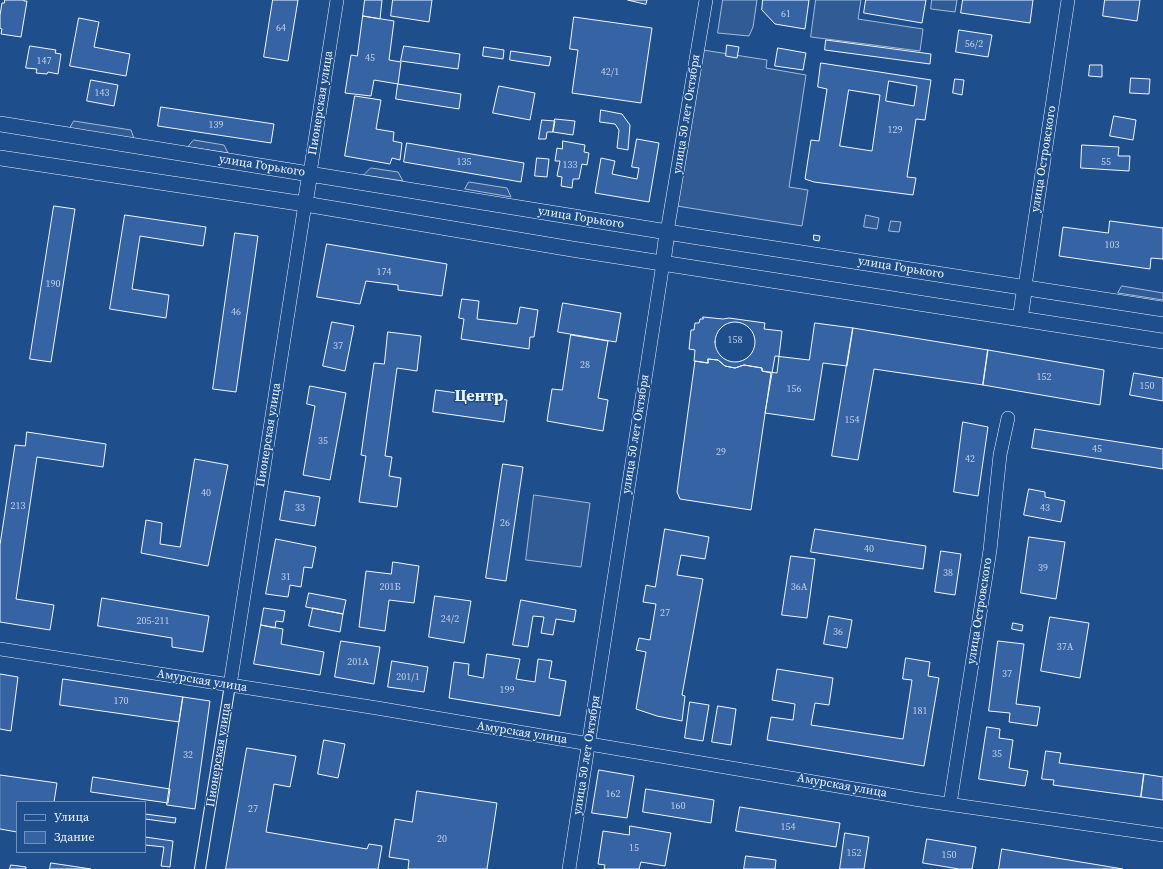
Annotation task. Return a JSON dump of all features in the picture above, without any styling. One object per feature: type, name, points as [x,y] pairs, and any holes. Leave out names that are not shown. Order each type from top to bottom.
[{"type":"main road","name":"улица Горького","points":[[0,124],[667,232],[1025,286],[1163,309]]},
{"type":"main road","points":[[0,158],[305,204],[572,250],[1163,341]]},
{"type":"main road","name":"Пионерская улица","points":[[305,204],[310,173]]},
{"type":"main road","name":"улица 50 лет Октября","points":[[663,263],[667,232]]},
{"type":"main road","name":"улица Островского","points":[[1020,319],[1025,286]]},
{"type":"street","name":"Пионерская улица","points":[[310,173],[337,0]]},
{"type":"street","name":"улица 50 лет Октября","points":[[667,232],[706,0]]},
{"type":"street","name":"улица Островского","points":[[1025,286],[1068,0]]},
{"type":"street","name":"Пионерская улица","points":[[200,869],[305,204]]},
{"type":"street","name":"улица 50 лет Октября","points":[[569,869],[663,263]]},
{"type":"street","name":"улица Островского","points":[[950,804],[990,550],[1000,455],[1008,418]]},
{"type":"street","name":"Амурская улица","points":[[0,649],[589,743],[950,804],[1163,835]]},
{"type":"shaded area","points":[[723,0],[757,0],[753,27],[749,36],[718,33]]},
{"type":"shaded area","points":[[816,0],[861,0],[858,19],[923,29],[920,51],[811,37]]},
{"type":"shaded area","points":[[932,0],[957,0],[955,12],[931,9]]},
{"type":"shaded area","points":[[703,50],[767,60],[766,68],[806,75],[789,187],[808,190],[802,226],[677,206]]},
{"type":"shaded area","points":[[74,121],[131,130],[134,139],[69,130]]},
{"type":"shaded area","points":[[194,140],[224,145],[228,153],[188,147]]},
{"type":"shaded area","points":[[371,168],[398,172],[403,181],[364,175]]},
{"type":"shaded area","points":[[469,182],[507,188],[511,197],[465,189]]},
{"type":"shaded area","points":[[866,215],[879,218],[877,229],[864,227]]},
{"type":"shaded area","points":[[891,221],[901,222],[899,232],[889,231]]},
{"type":"shaded area","points":[[1122,286],[1163,293],[1163,300],[1118,293]]},
{"type":"shaded area","points":[[534,495],[590,503],[581,567],[526,560]]},
{"type":"building","points":[[5,0],[27,1],[21,37],[1,34],[2,29],[0,28],[0,15],[2,3],[4,3]]},
{"type":"building","points":[[273,0],[298,0],[288,61],[264,57]]},
{"type":"building","points":[[365,0],[382,0],[380,19],[363,16]]},
{"type":"building","points":[[393,0],[432,0],[429,22],[391,16]]},
{"type":"building","points":[[628,0],[647,0],[646,4]]},
{"type":"building","points":[[763,0],[809,0],[805,29],[775,24],[762,10]]},
{"type":"building","points":[[866,0],[926,0],[922,23],[864,13]]},
{"type":"building","points":[[963,0],[1033,0],[1030,23],[961,13]]},
{"type":"building","points":[[1105,0],[1140,0],[1137,21],[1103,16]]},
{"type":"building","points":[[363,16],[394,21],[389,60],[401,62],[398,84],[374,80],[371,96],[345,93],[351,55],[357,56]]},
{"type":"building","points":[[574,17],[652,28],[641,103],[572,93],[578,50],[570,49]]},
{"type":"building","points":[[79,18],[99,22],[94,47],[130,54],[126,76],[70,66]]},
{"type":"building","points":[[959,30],[992,35],[988,57],[956,52]]},
{"type":"building","points":[[826,40],[931,54],[930,64],[825,50]]},
{"type":"building","points":[[727,45],[739,47],[737,58],[726,56]]},
{"type":"building","points":[[30,46],[56,50],[55,53],[61,54],[58,74],[48,72],[47,74],[36,73],[37,69],[26,68]]},
{"type":"building","points":[[404,46],[460,54],[458,69],[401,61]]},
{"type":"building","points":[[484,47],[504,50],[503,59],[483,56]]},
{"type":"building","points":[[778,48],[806,53],[803,70],[775,66]]},
{"type":"building","points":[[511,51],[551,57],[549,66],[510,60]]},
{"type":"building","points":[[821,63],[931,80],[925,120],[916,119],[907,177],[916,178],[913,195],[814,182],[805,179],[811,140],[819,141],[827,89],[818,87]],"holes":[[[849,90],[880,95],[872,151],[840,146]]]},
{"type":"building","points":[[1090,65],[1102,65],[1102,77],[1089,76]]},
{"type":"building","points":[[1131,78],[1150,79],[1149,94],[1130,93]]},
{"type":"building","points":[[955,79],[964,80],[962,95],[953,93]]},
{"type":"building","points":[[91,80],[118,85],[114,106],[87,101]]},
{"type":"building","points":[[889,81],[917,86],[914,106],[886,101]]},
{"type":"building","points":[[398,84],[461,94],[459,109],[396,99]]},
{"type":"building","points":[[499,86],[535,93],[530,120],[493,113]]},
{"type":"building","points":[[355,96],[381,100],[376,129],[394,132],[393,141],[402,143],[400,160],[392,158],[390,164],[345,156]]},
{"type":"building","points":[[161,107],[274,124],[271,143],[158,126]]},
{"type":"building","points":[[601,110],[622,114],[630,125],[628,150],[617,148],[619,130],[615,124],[600,122]]},
{"type":"building","points":[[1114,116],[1136,120],[1133,140],[1110,136]]},
{"type":"building","points":[[555,119],[575,121],[573,135],[553,132]]},
{"type":"building","points":[[542,120],[555,121],[553,132],[547,132],[546,139],[539,139]]},
{"type":"building","points":[[637,139],[659,143],[649,202],[595,193],[601,158],[615,161],[612,174],[637,179],[639,168],[632,167]]},
{"type":"building","points":[[563,141],[585,145],[584,152],[589,153],[587,165],[582,164],[579,179],[573,179],[572,188],[561,186],[562,177],[557,176],[560,161],[555,161],[557,148],[562,149]]},
{"type":"building","points":[[407,143],[524,163],[521,182],[404,162]]},
{"type":"building","points":[[1082,145],[1119,147],[1118,156],[1130,156],[1129,171],[1081,168]]},
{"type":"building","points":[[537,158],[549,159],[547,177],[535,176]]},
{"type":"building","points":[[54,206],[75,209],[51,362],[30,359]]},
{"type":"building","points":[[125,215],[206,227],[203,246],[140,236],[132,289],[169,295],[166,318],[110,309]]},
{"type":"building","points":[[1110,221],[1163,228],[1163,259],[1151,258],[1150,269],[1059,256],[1063,227],[1108,233]]},
{"type":"building","points":[[235,233],[258,236],[236,392],[213,389]]},
{"type":"building","points":[[814,235],[820,236],[819,241],[814,240]]},
{"type":"building","points":[[327,244],[447,264],[442,296],[398,290],[398,285],[366,281],[360,304],[317,297]]},
{"type":"building","points":[[462,299],[479,301],[477,319],[517,324],[520,307],[538,310],[534,337],[530,337],[529,349],[461,339],[464,319],[459,318]]},
{"type":"building","points":[[563,303],[621,313],[616,342],[558,332]]},
{"type":"building","points":[[703,317],[723,319],[729,318],[765,323],[764,329],[782,331],[777,373],[762,371],[762,368],[744,365],[735,368],[725,366],[718,360],[708,359],[708,363],[694,361],[695,350],[689,349],[691,330],[694,330],[695,323],[699,323],[700,319],[703,319]]},
{"type":"building","points":[[332,322],[354,326],[345,371],[323,366]]},
{"type":"building","points":[[739,322],[746,325],[752,331],[755,342],[754,350],[746,359],[739,362],[731,362],[724,359],[716,350],[715,338],[718,331],[727,323]]},
{"type":"building","points":[[815,323],[853,328],[847,366],[823,363],[814,420],[765,413],[775,356],[809,360]]},
{"type":"building","points":[[853,328],[988,350],[983,385],[874,369],[858,460],[832,456]]},
{"type":"building","points":[[388,332],[421,336],[417,371],[397,368],[385,456],[392,457],[389,476],[401,478],[397,507],[359,502],[366,456],[361,455],[374,363],[384,364]]},
{"type":"building","points":[[571,335],[608,341],[598,398],[608,400],[603,431],[547,421],[552,389],[562,390]]},
{"type":"building","points":[[988,350],[1104,370],[1100,405],[983,385]]},
{"type":"building","points":[[708,359],[718,360],[725,366],[735,368],[744,365],[762,368],[762,371],[771,373],[751,510],[680,499],[677,492],[695,361],[708,363]]},
{"type":"building","points":[[1134,373],[1163,378],[1163,401],[1130,395]]},
{"type":"building","points":[[310,386],[346,393],[330,480],[303,475],[315,406],[307,404]]},
{"type":"building","points":[[436,390],[507,400],[504,422],[433,412]]},
{"type":"building","points":[[963,422],[988,427],[978,496],[954,492]]},
{"type":"building","points":[[1035,429],[1163,449],[1163,469],[1032,448]]},
{"type":"building","points":[[27,432],[106,444],[103,467],[37,457],[16,599],[54,605],[50,630],[0,622],[0,545],[15,445],[25,446]]},
{"type":"building","points":[[195,459],[228,465],[208,566],[141,553],[146,520],[162,523],[160,544],[180,547]]},
{"type":"building","points":[[503,464],[523,467],[506,581],[486,578]]},
{"type":"building","points":[[1029,489],[1045,492],[1045,497],[1065,501],[1061,522],[1024,515]]},
{"type":"building","points":[[285,491],[320,497],[315,526],[280,520]]},
{"type":"building","points":[[665,529],[709,537],[705,559],[681,555],[677,575],[703,579],[682,695],[685,696],[682,721],[657,716],[636,709],[646,652],[636,650],[639,638],[650,640],[656,604],[643,602],[646,585],[655,587]]},
{"type":"building","points":[[815,529],[926,546],[923,569],[811,552]]},
{"type":"building","points":[[1029,537],[1065,542],[1056,599],[1021,593]]},
{"type":"building","points":[[276,539],[316,547],[312,568],[304,567],[301,587],[290,585],[288,597],[266,594]]},
{"type":"building","points":[[941,551],[961,554],[955,595],[935,592]]},
{"type":"building","points":[[791,556],[815,559],[807,618],[782,615]]},
{"type":"building","points":[[393,562],[419,566],[414,603],[389,600],[385,631],[359,627],[366,571],[391,574]]},
{"type":"building","points":[[309,593],[346,600],[343,614],[306,607]]},
{"type":"building","points":[[435,596],[471,601],[464,643],[429,637]]},
{"type":"building","points":[[102,598],[209,616],[203,652],[172,647],[172,638],[98,626]]},
{"type":"building","points":[[521,600],[576,610],[574,622],[556,619],[553,635],[541,633],[544,617],[533,616],[528,647],[513,645]]},
{"type":"building","points":[[264,608],[285,611],[283,622],[276,621],[275,628],[261,625]]},
{"type":"building","points":[[313,608],[343,614],[340,632],[309,626]]},
{"type":"building","points":[[829,616],[852,620],[847,648],[824,644]]},
{"type":"building","points":[[1050,617],[1089,623],[1080,678],[1041,671]]},
{"type":"building","points":[[1013,623],[1023,625],[1022,631],[1012,629]]},
{"type":"building","points":[[261,625],[283,629],[281,644],[324,652],[320,675],[254,664]]},
{"type":"building","points":[[341,641],[380,647],[374,684],[335,677]]},
{"type":"building","points":[[998,641],[1024,644],[1016,704],[1040,707],[1037,726],[1009,722],[1010,713],[989,711]]},
{"type":"building","points":[[487,654],[520,659],[516,679],[535,682],[538,659],[552,661],[549,678],[566,681],[560,716],[449,698],[454,662],[469,664],[468,675],[483,678]]},
{"type":"building","points":[[906,658],[930,662],[928,676],[939,678],[924,766],[767,740],[771,717],[793,720],[795,704],[772,700],[777,669],[833,678],[829,705],[815,703],[811,725],[903,739],[912,680],[903,679]]},
{"type":"building","points":[[392,661],[428,667],[424,692],[388,687]]},
{"type":"building","points":[[0,674],[18,677],[11,731],[0,729]]},
{"type":"building","points":[[63,679],[183,697],[179,722],[60,705]]},
{"type":"building","points":[[183,697],[210,701],[195,809],[167,805]]},
{"type":"building","points":[[690,702],[709,705],[703,741],[685,738]]},
{"type":"building","points":[[718,706],[736,709],[731,745],[712,742]]},
{"type":"building","points":[[987,727],[1000,729],[999,738],[1013,740],[1009,768],[1028,771],[1025,786],[979,779]]},
{"type":"building","points":[[324,740],[345,744],[338,778],[318,774]]},
{"type":"building","points":[[247,748],[296,756],[290,787],[274,784],[266,832],[367,849],[369,844],[382,846],[378,869],[226,869]]},
{"type":"building","points":[[1046,751],[1061,753],[1059,763],[1144,774],[1141,797],[1053,785],[1054,780],[1042,779]]},
{"type":"building","points":[[599,770],[634,776],[627,818],[592,813]]},
{"type":"building","points":[[1144,774],[1163,777],[1163,800],[1141,797]]},
{"type":"building","points":[[0,775],[57,783],[54,801],[16,801],[16,832],[0,829]]},
{"type":"building","points":[[93,777],[170,789],[168,803],[91,792]]},
{"type":"building","points":[[646,789],[714,800],[711,823],[643,812]]},
{"type":"building","points":[[417,791],[497,803],[487,869],[408,869],[409,860],[389,857],[395,819],[412,822]]},
{"type":"building","points":[[740,807],[840,823],[836,847],[736,831]]},
{"type":"building","points":[[146,814],[176,818],[175,823],[146,819]]},
{"type":"building","points":[[630,826],[671,833],[665,866],[641,862],[639,869],[604,869],[605,865],[598,864],[603,831],[629,835]]},
{"type":"building","points":[[845,833],[869,837],[864,869],[840,869]]},
{"type":"building","points":[[146,837],[173,841],[170,867],[161,866],[164,847],[146,845]]},
{"type":"building","points":[[927,839],[976,847],[972,869],[959,869],[923,863]]},
{"type":"building","points":[[1002,849],[1123,869],[999,869]]},
{"type":"building","points":[[746,856],[776,860],[775,869],[744,869]]},
{"type":"building","points":[[51,863],[91,869],[50,869]]},
{"type":"building","points":[[11,865],[26,867],[26,869],[10,869]]},
{"type":"district","name":"Центр","points":[[479,397]]}]
